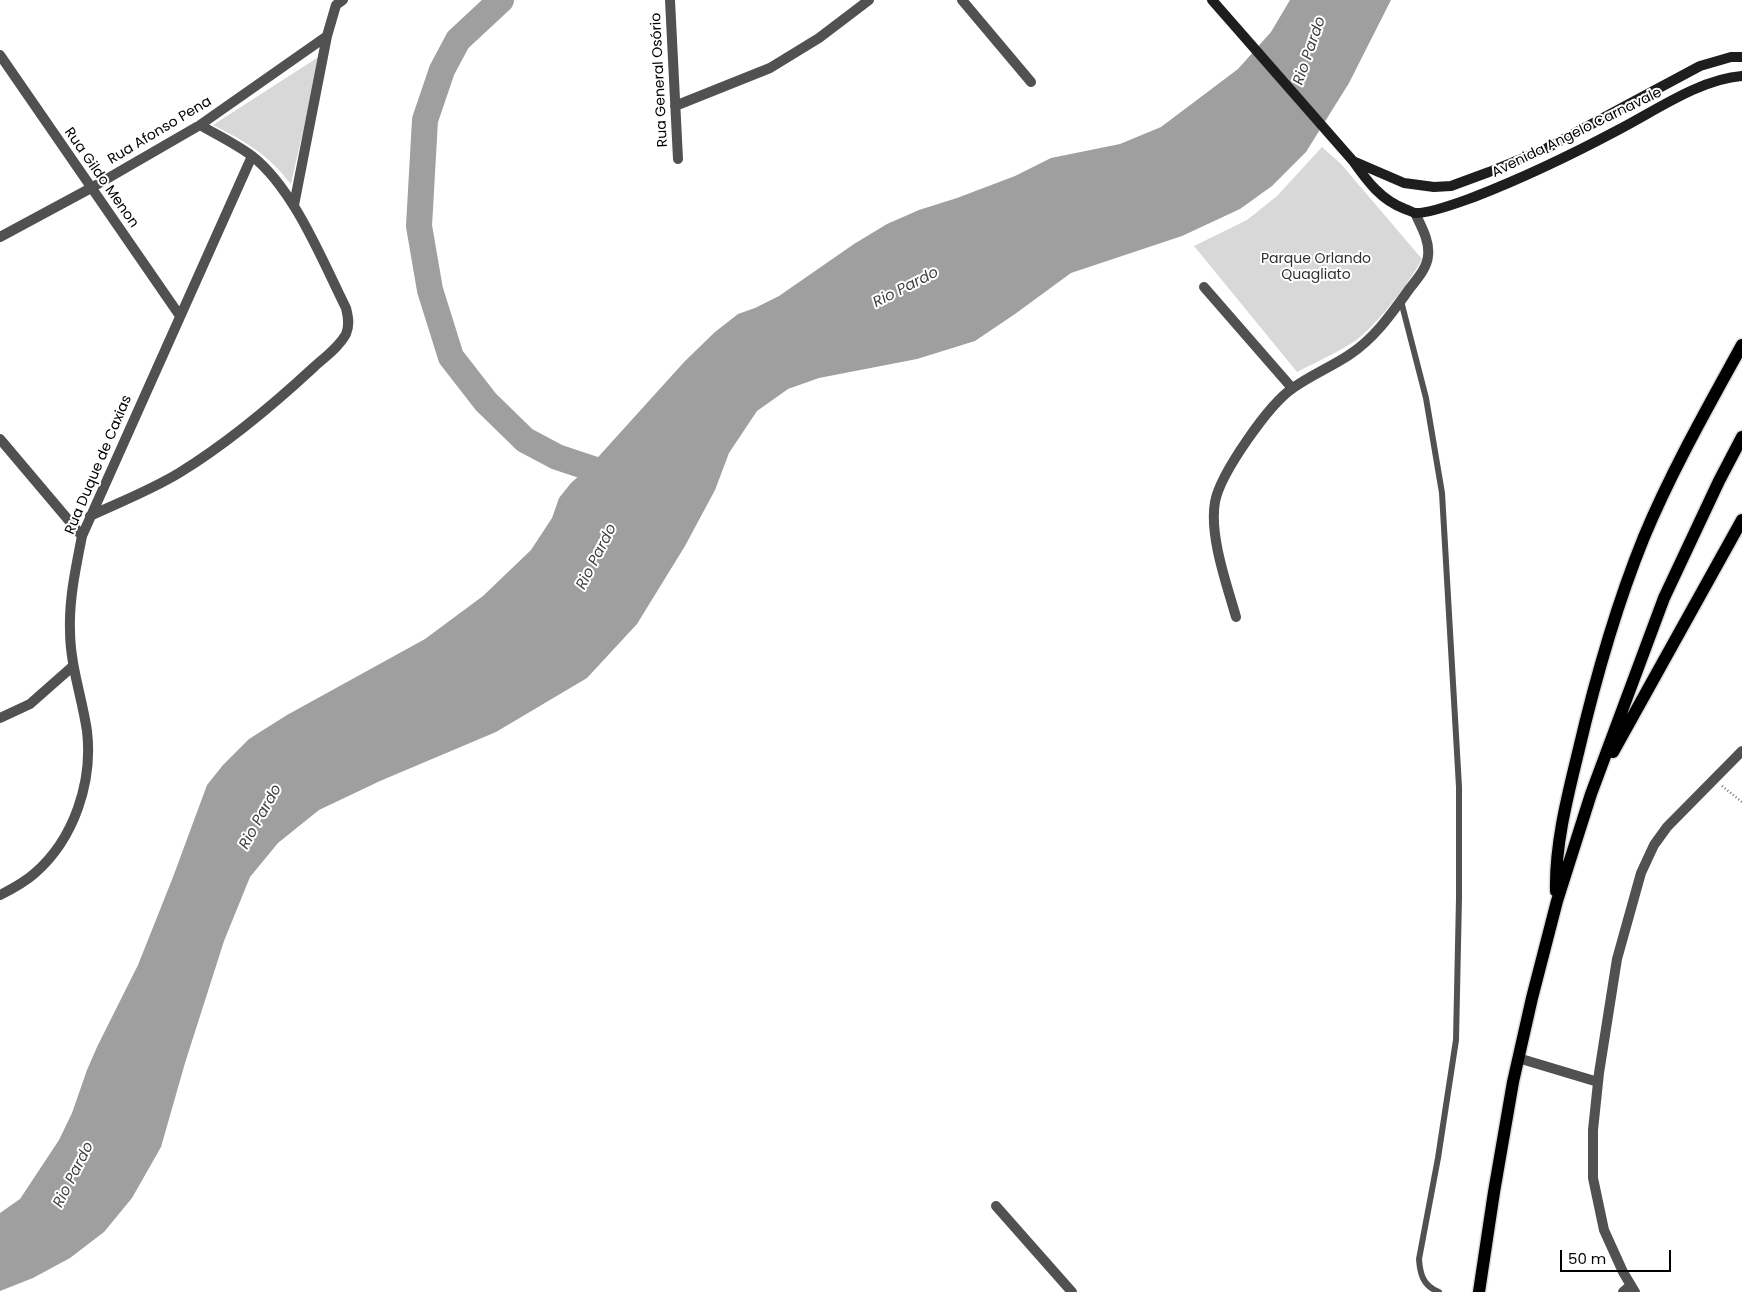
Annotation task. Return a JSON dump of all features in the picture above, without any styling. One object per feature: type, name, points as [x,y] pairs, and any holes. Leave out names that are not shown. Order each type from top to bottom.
[{"type":"main road","name":"Avenida Angelo Carnavale","points":[[1212,0],[1352,161],[1370,185],[1383,197],[1415,213],[1454,204],[1499,188],[1583,148],[1692,91],[1723,79],[1742,76]]},
{"type":"main road","name":"Avenida Angelo Carnavale","points":[[1352,161],[1404,183],[1434,187],[1451,186],[1547,148],[1700,66],[1731,57],[1742,56]]},
{"type":"main road","points":[[1557,901],[1558,857],[1566,802],[1583,728],[1618,610],[1644,537],[1663,494],[1742,344]]},
{"type":"main road","points":[[1478,1292],[1518,1058],[1557,901],[1591,794],[1664,598],[1719,481],[1742,437]]},
{"type":"main road","points":[[1591,794],[1742,520]]},
{"type":"street","name":"Rua General Osório","points":[[670,0],[678,159]]},
{"type":"street","points":[[675,106],[770,68],[819,38],[869,0]]},
{"type":"street","points":[[962,0],[1031,82]]},
{"type":"street","points":[[294,206],[327,36],[337,2]]},
{"type":"street","name":"Rua Afonso Pena","points":[[0,237],[91,188],[200,125],[327,36]]},
{"type":"street","name":"Rua Gildo Menon","points":[[0,55],[180,316]]},
{"type":"street","points":[[90,516],[179,473],[222,443],[253,420],[308,373],[331,352],[346,333],[348,324],[346,308],[294,206],[268,171],[252,156],[200,125]]},
{"type":"street","name":"Rua Duque de Caxias","points":[[0,895],[28,879],[49,859],[64,838],[83,796],[87,764],[87,734],[82,704],[72,667],[70,630],[70,598],[82,536],[252,156]]},
{"type":"street","points":[[1236,618],[1217,545],[1214,523],[1215,502],[1220,487],[1259,424],[1292,388],[1360,347],[1384,323],[1401,301],[1426,265],[1428,257],[1427,240],[1415,213]]},
{"type":"street","points":[[1204,287],[1292,388]]},
{"type":"street","points":[[2,446],[82,536]]},
{"type":"street","points":[[0,718],[30,704],[72,667]]},
{"type":"street","points":[[1623,1292],[1633,1288],[1604,1230],[1593,1178],[1593,1130],[1598,1082],[1618,959],[1641,873],[1654,845],[1667,827],[1742,751]]},
{"type":"street","points":[[1518,1058],[1598,1082]]},
{"type":"street","points":[[996,1206],[1072,1292]]},
{"type":"lane","points":[[1401,301],[1426,398],[1442,493],[1459,787],[1460,898],[1456,1040],[1438,1158],[1419,1259],[1423,1279],[1427,1286],[1440,1292]]},
{"type":"path","points":[[1714,779],[1742,802]]},
{"type":"green space","points":[[320,56],[291,184],[265,156],[213,125]]},
{"type":"green space","name":"Parque Orlando Quagliato","points":[[1322,147],[1341,164],[1422,259],[1392,303],[1363,335],[1297,372],[1194,246],[1247,220],[1277,196]]},
{"type":"water","name":"Rio Pardo","points":[[1290,0],[1391,0],[1349,83],[1306,152],[1272,186],[1240,209],[1182,236],[1071,273],[975,341],[917,359],[819,378],[788,389],[757,411],[729,453],[715,490],[685,546],[637,624],[587,678],[496,732],[380,781],[319,810],[278,843],[250,877],[224,941],[185,1063],[161,1147],[132,1198],[104,1232],[70,1258],[33,1278],[0,1291],[0,1213],[20,1199],[59,1140],[72,1113],[97,1047],[138,965],[207,785],[223,765],[249,739],[287,715],[425,639],[483,596],[531,550],[552,518],[559,498],[571,483],[590,466],[685,361],[715,332],[738,314],[779,296],[854,244],[887,224],[919,210],[1015,176],[1051,158],[1120,144],[1161,127],[1238,69],[1271,32]]},
{"type":"waterway","points":[[501,0],[458,40],[442,70],[425,120],[419,226],[430,290],[451,357],[486,402],[525,440],[557,457],[623,479]]}]
